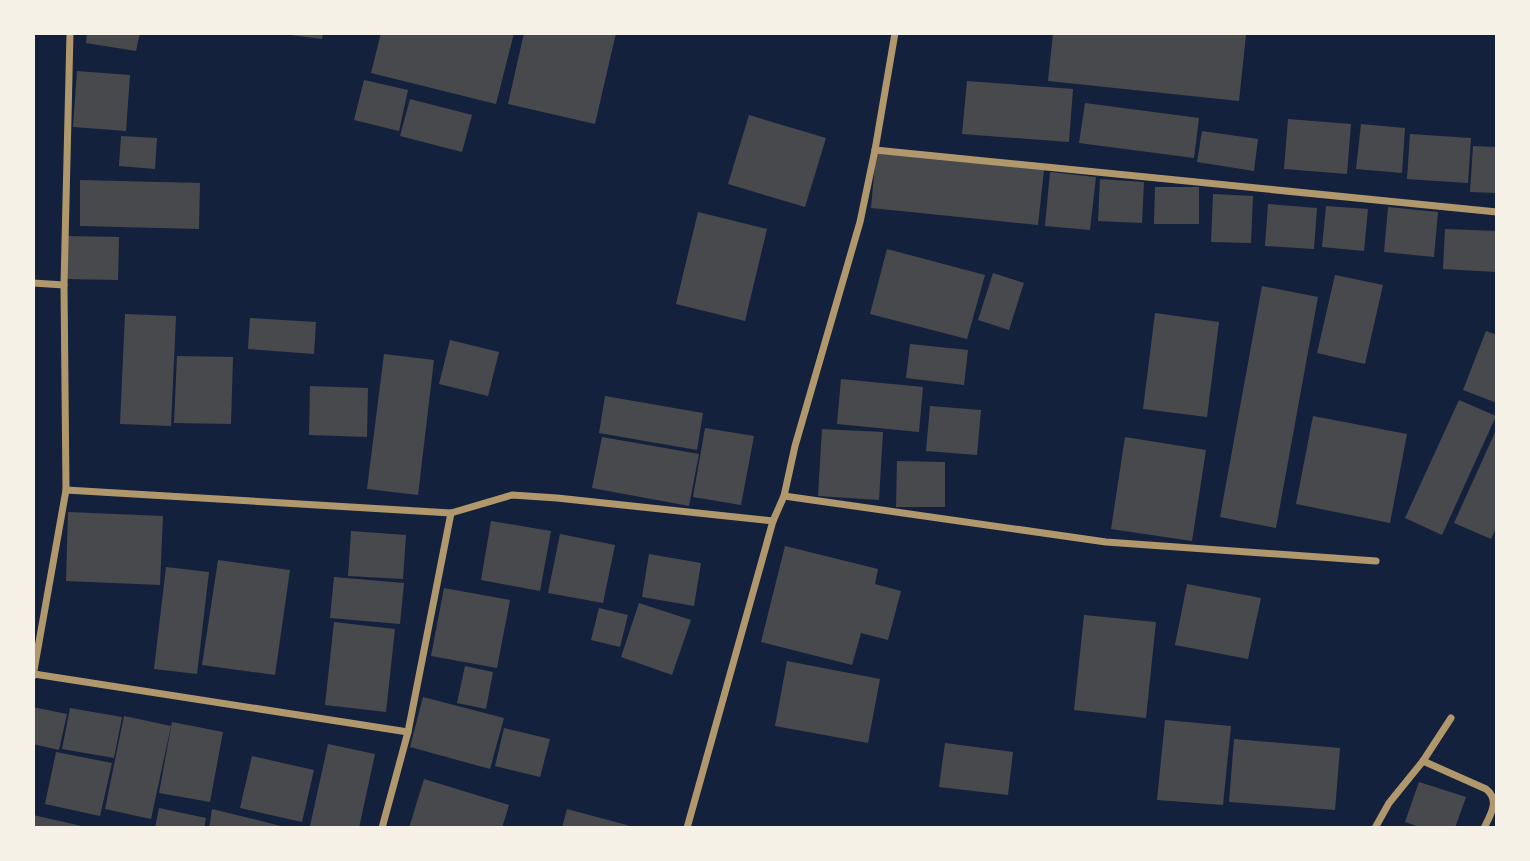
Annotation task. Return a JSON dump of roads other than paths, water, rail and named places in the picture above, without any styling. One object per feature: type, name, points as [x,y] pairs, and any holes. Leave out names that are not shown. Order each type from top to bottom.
[{"type":"street","points":[[70,33],[64,285],[65,490],[34,675],[408,732]]},
{"type":"street","points":[[687,828],[773,521],[784,496],[794,446],[860,222],[895,33]]},
{"type":"street","points":[[875,150],[1497,212]]},
{"type":"street","points":[[33,283],[64,285]]},
{"type":"street","points":[[65,490],[451,513],[512,495],[773,521]]},
{"type":"street","points":[[784,496],[1106,542],[1376,561]]},
{"type":"street","points":[[382,828],[408,732],[451,513]]},
{"type":"street","points":[[1375,828],[1389,803],[1423,761],[1451,718]]},
{"type":"street","points":[[1423,761],[1492,794],[1492,811],[1484,828]]}]
